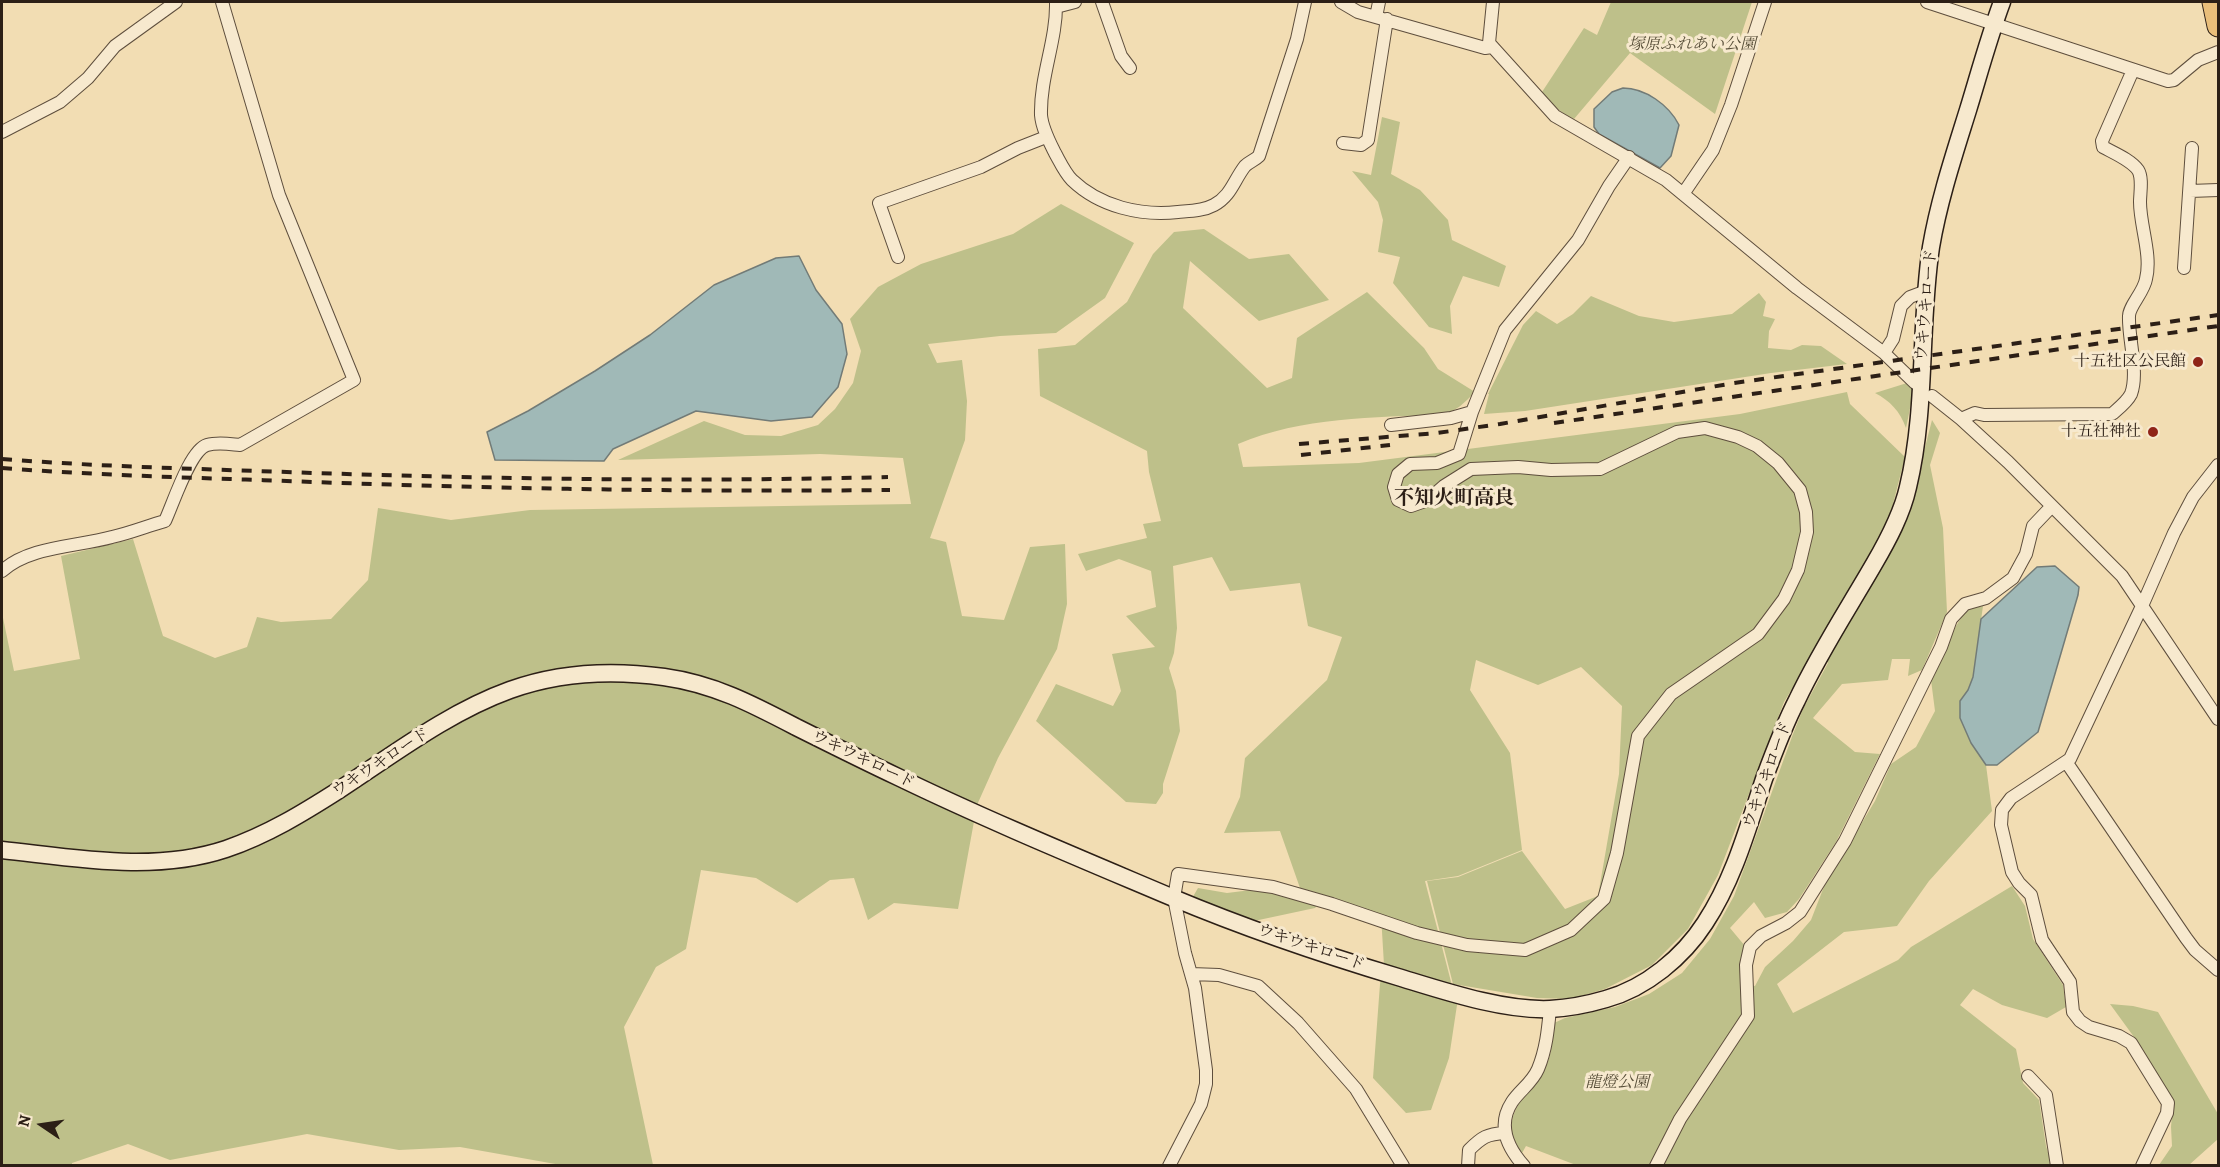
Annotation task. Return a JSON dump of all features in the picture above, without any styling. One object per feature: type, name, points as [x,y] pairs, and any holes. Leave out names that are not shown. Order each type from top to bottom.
[{"type":"highway","points":[[2212,2],[2218,26]]},
{"type":"street","points":[[2,132],[60,102],[88,78],[115,46],[176,2]]},
{"type":"street","points":[[2,572],[12,562],[42,551],[111,537],[165,521],[194,454],[205,445],[222,443],[240,445],[354,380],[279,195],[222,2]]},
{"type":"street","points":[[1075,2],[1056,4],[1041,116],[1046,137],[1071,179],[1085,191],[1116,207],[1172,213],[1200,210],[1214,205],[1233,188],[1245,166],[1260,156],[1297,39],[1305,2]]},
{"type":"street","points":[[1102,2],[1121,56],[1130,68]]},
{"type":"street","points":[[1341,2],[1358,12],[1485,48],[1492,47]]},
{"type":"street","points":[[1343,143],[1361,145],[1368,140],[1371,131],[1382,18],[1379,2]]},
{"type":"street","points":[[1493,2],[1488,37],[1492,47],[1555,116],[1666,180],[1797,288],[1884,353],[1915,383]]},
{"type":"street","points":[[1683,194],[1713,150],[1731,105],[1765,2]]},
{"type":"street","points":[[1927,2],[2168,81],[2174,80],[2198,60],[2218,52]]},
{"type":"street","name":"ウキウキロード","points":[[2,850],[152,863],[224,850],[266,833],[303,813],[427,732],[505,691],[554,678],[632,673],[675,678],[730,693],[907,782],[1174,898],[1290,942],[1446,991],[1508,1005],[1550,1009],[1597,1002],[1618,996],[1664,968],[1692,941],[1723,893],[1745,838],[1781,734],[1800,692],[1883,549],[1901,511],[1912,469],[1920,403],[1926,291],[1932,242],[1947,178],[2002,2]]},
{"type":"street","points":[[1961,419],[1968,414],[1975,413],[1984,415],[2112,414],[2123,405],[2131,393],[2134,358],[2129,313],[2143,292],[2147,277],[2147,257],[2140,217],[2140,179],[2139,171],[2132,164],[2103,147],[2102,141],[2133,69]]},
{"type":"street","points":[[898,257],[879,202],[981,167],[1046,137]]},
{"type":"street","points":[[2184,268],[2192,148]]},
{"type":"street","points":[[1169,1166],[1201,1104],[1206,1084],[1195,988],[1174,898],[1178,874],[1273,887],[1427,935],[1467,945],[1525,950],[1571,930],[1604,899],[1617,853],[1638,736],[1671,694],[1758,634],[1784,599],[1798,570],[1807,532],[1806,512],[1800,490],[1778,463],[1757,446],[1738,437],[1705,428],[1677,432],[1600,469],[1551,470],[1518,467],[1471,469],[1444,486],[1428,500],[1412,506],[1398,500],[1394,487],[1398,474],[1410,464],[1437,463],[1459,454],[1472,412],[1505,330],[1578,240],[1609,186],[1629,157]]},
{"type":"street","points":[[2190,191],[2218,190]]},
{"type":"street","points":[[1884,353],[1893,339],[1901,306],[1910,297],[1926,291]]},
{"type":"street","points":[[1932,396],[1961,419],[2122,576],[2218,719]]},
{"type":"street","points":[[1391,425],[1450,418],[1472,412]]},
{"type":"street","points":[[2067,763],[2174,533],[2193,497],[2218,465]]},
{"type":"street","points":[[1656,1166],[1680,1119],[1748,1016],[1746,965],[1750,947],[1761,936],[1786,923],[1800,912],[1845,841],[1941,647],[1951,619],[1965,604],[1986,598],[2013,578],[2026,554],[2033,526],[2052,506]]},
{"type":"street","points":[[2067,763],[2186,938],[2195,950],[2218,970]]},
{"type":"street","points":[[2067,763],[2061,764],[2011,798],[2002,810],[2001,825],[2004,842],[2012,872],[2031,895],[2042,940],[2070,982],[2073,1012],[2089,1027],[2131,1042],[2168,1103],[2167,1113],[2142,1166]]},
{"type":"street","points":[[1191,974],[1219,975],[1258,986],[1298,1023],[1356,1089],[1403,1166]]},
{"type":"street","points":[[1524,1166],[1515,1155],[1505,1133],[1506,1113],[1513,1101],[1527,1088],[1537,1070],[1545,1049],[1550,1009]]},
{"type":"street","points":[[2028,1076],[2046,1095],[2057,1166]]},
{"type":"street","points":[[1467,1166],[1469,1150],[1478,1141],[1489,1134],[1505,1133]]},
{"type":"green space","name":"塚原ふれあい公園","points":[[1611,2],[1752,2],[1715,114],[1630,53],[1574,119],[1560,111],[1549,100],[1542,92],[1584,28],[1597,35]]},
{"type":"green space","points":[[1382,117],[1400,122],[1391,174],[1420,190],[1448,220],[1452,240],[1506,266],[1499,287],[1463,276],[1450,306],[1452,334],[1429,327],[1393,283],[1400,257],[1378,252],[1383,220],[1378,202],[1352,171],[1371,175]]},
{"type":"green space","points":[[1061,204],[1134,243],[1105,298],[1056,333],[1000,336],[928,344],[937,363],[962,360],[967,401],[965,440],[930,538],[946,542],[962,616],[1004,620],[1030,547],[1065,544],[1067,604],[1057,649],[998,758],[977,805],[958,909],[894,903],[868,920],[854,878],[830,880],[797,903],[756,878],[701,870],[686,949],[656,967],[624,1027],[653,1165],[561,1165],[460,1147],[399,1150],[307,1134],[170,1160],[128,1144],[72,1163],[72,1165],[2,1165],[2,613],[14,671],[80,659],[61,556],[133,539],[163,636],[215,658],[247,647],[257,617],[281,622],[331,619],[368,580],[378,508],[451,520],[530,510],[911,504],[903,458],[820,454],[618,460],[704,421],[745,435],[781,436],[818,425],[835,409],[853,383],[861,351],[850,319],[878,287],[921,264],[1013,234]]},
{"type":"green space","name":"龍燈公園","points":[[1204,229],[1249,259],[1289,254],[1329,300],[1259,321],[1190,261],[1183,308],[1267,388],[1292,378],[1297,338],[1367,292],[1424,348],[1438,369],[1475,392],[1456,409],[1442,415],[1338,420],[1287,428],[1262,435],[1238,444],[1243,467],[1359,463],[1740,414],[1847,392],[1850,404],[1905,457],[1891,512],[1873,555],[1909,510],[1932,420],[1940,433],[1930,465],[1943,528],[1947,612],[1922,670],[1908,676],[1910,659],[1892,659],[1888,680],[1842,684],[1813,718],[1855,752],[1880,754],[1836,842],[1799,899],[1787,912],[1765,918],[1754,902],[1730,928],[1745,946],[1740,961],[1742,984],[1755,986],[1765,967],[1793,941],[1811,920],[1825,884],[1875,801],[1891,764],[1916,747],[1935,711],[1931,680],[1956,626],[1966,610],[1983,606],[1973,677],[1960,701],[1960,718],[1971,743],[1986,765],[1992,811],[1929,881],[1897,926],[1844,932],[1777,984],[1793,1013],[1898,960],[1911,947],[2012,886],[2025,906],[2033,939],[2063,985],[2066,1007],[2047,1018],[2002,1005],[1973,989],[1960,1005],[2016,1049],[2023,1083],[2039,1100],[2046,1146],[2052,1165],[1576,1165],[1526,1146],[1522,1153],[1512,1137],[1513,1116],[1548,1061],[1554,1023],[1565,1018],[1615,1007],[1649,994],[1682,973],[1710,939],[1734,896],[1803,709],[1828,663],[1818,647],[1784,702],[1718,875],[1688,929],[1652,965],[1605,989],[1571,999],[1537,998],[1453,984],[1427,881],[1458,877],[1522,851],[1565,909],[1598,896],[1619,774],[1622,706],[1581,667],[1538,685],[1476,660],[1470,690],[1510,753],[1522,850],[1458,876],[1425,881],[1457,1005],[1449,1058],[1431,1110],[1406,1113],[1373,1078],[1380,984],[1384,965],[1381,915],[1325,896],[1315,908],[1254,921],[1191,900],[1198,888],[1227,893],[1251,890],[1262,879],[1300,888],[1280,831],[1224,833],[1240,797],[1245,758],[1327,680],[1342,637],[1308,626],[1300,583],[1230,591],[1212,557],[1173,566],[1177,628],[1174,653],[1169,668],[1176,691],[1180,731],[1163,784],[1163,793],[1156,804],[1126,802],[1036,721],[1056,684],[1113,706],[1121,691],[1112,654],[1155,647],[1126,616],[1156,607],[1151,571],[1119,559],[1086,571],[1078,554],[1147,538],[1143,524],[1161,521],[1149,472],[1147,451],[1040,396],[1038,349],[1075,345],[1127,302],[1153,254],[1174,232]]},
{"type":"green space","points":[[1759,293],[1766,302],[1763,316],[1775,319],[1769,331],[1768,348],[1791,350],[1802,345],[1821,346],[1847,364],[1771,373],[1525,411],[1484,414],[1488,394],[1523,325],[1536,311],[1557,324],[1573,314],[1591,296],[1639,316],[1674,322],[1732,314]]},
{"type":"green space","points":[[1907,383],[1914,389],[1906,428],[1894,407],[1875,393]]},
{"type":"green space","points":[[2110,1004],[2133,1006],[2158,1012],[2218,1114],[2218,1139],[2189,1165],[2159,1165],[2172,1146],[2173,1101],[2134,1037]]},
{"type":"water","points":[[1623,88],[1640,91],[1656,99],[1679,125],[1671,156],[1660,168],[1599,134],[1594,127],[1594,109],[1612,92]]},
{"type":"water","points":[[799,256],[816,290],[842,324],[847,354],[838,387],[812,417],[771,421],[696,411],[613,449],[604,461],[495,460],[487,432],[528,411],[595,371],[650,335],[714,285],[776,258]]},
{"type":"water","points":[[2055,566],[2079,587],[2038,732],[1997,765],[1986,765],[1971,743],[1960,718],[1960,701],[1973,677],[1981,619],[2037,567]]},
{"type":"railway","points":[[1299,444],[1437,433],[1734,383],[2218,315]]},
{"type":"railway","points":[[1554,423],[2218,326]]},
{"type":"railway","points":[[1301,455],[1390,445]]},
{"type":"railway","points":[[2,459],[157,468],[457,477],[672,480],[888,477]]},
{"type":"railway","points":[[2,468],[80,473],[458,486],[674,490],[890,490]]},
{"type":"place","name":"十五社区公民館","points":[[2198,362]]},
{"type":"place","name":"十五社神社","points":[[2153,432]]},
{"type":"district","name":"不知火町高良","points":[[1454,499]]}]
